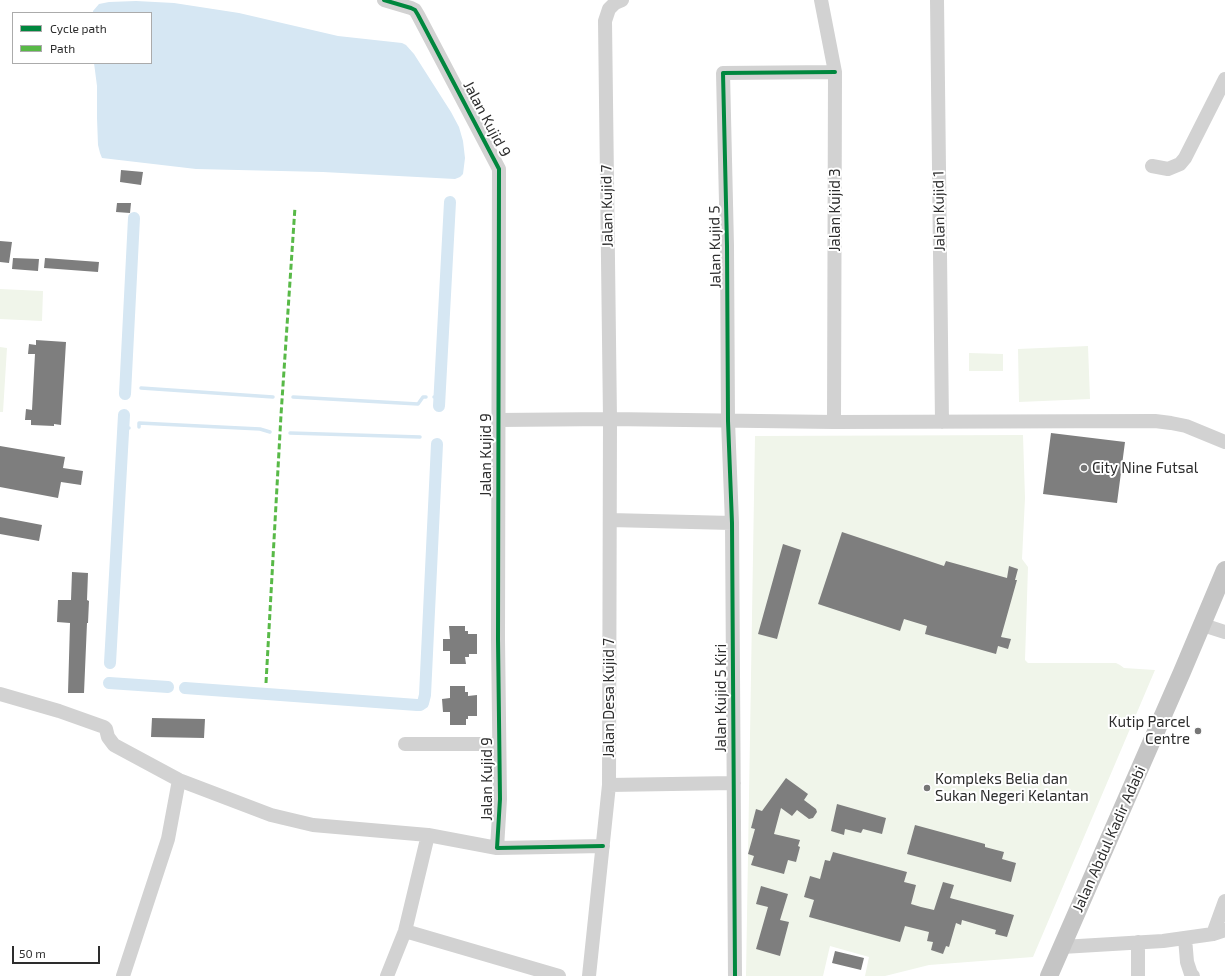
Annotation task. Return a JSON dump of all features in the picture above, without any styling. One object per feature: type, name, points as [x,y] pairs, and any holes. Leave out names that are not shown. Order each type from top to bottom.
[{"type":"main road","name":"Jalan Abdul Kadir Adabi","points":[[1048,976],[1062,947],[1225,570]]},
{"type":"street","name":"Jalan Kujid 9","points":[[384,0],[411,8],[418,15],[499,169],[498,420],[500,799],[497,848]]},
{"type":"street","name":"Jalan Kujid 7","points":[[610,419],[605,21],[609,9],[615,3],[622,0]]},
{"type":"street","name":"Jalan Kujid 3","points":[[821,0],[835,72],[834,422]]},
{"type":"street","name":"Jalan Kujid 1","points":[[937,0],[942,422]]},
{"type":"street","name":"Jalan Kujid 5","points":[[728,421],[727,246],[723,72],[835,72]]},
{"type":"street","points":[[1152,166],[1168,169],[1180,164],[1185,158],[1225,79]]},
{"type":"street","points":[[498,420],[610,419],[834,422],[1155,421],[1186,426],[1225,442]]},
{"type":"street","name":"Jalan Desa Kujid 7","points":[[589,976],[609,785],[610,419]]},
{"type":"street","name":"Jalan Kujid 5 Kiri","points":[[728,421],[732,523],[735,976]]},
{"type":"street","points":[[610,520],[732,523]]},
{"type":"street","points":[[1202,625],[1225,632]]},
{"type":"street","points":[[0,694],[60,711],[104,727],[108,737],[114,745],[179,780],[271,815],[313,825],[428,835],[497,848],[603,846]]},
{"type":"street","points":[[405,744],[499,744]]},
{"type":"street","points":[[123,976],[168,839],[179,780]]},
{"type":"street","points":[[609,785],[734,783]]},
{"type":"street","points":[[387,976],[405,930],[428,835]]},
{"type":"street","points":[[1062,947],[1163,941],[1219,932],[1225,901]]},
{"type":"street","points":[[405,930],[559,976]]},
{"type":"street","points":[[1184,938],[1187,962],[1193,976]]},
{"type":"street","points":[[1138,942],[1138,976]]},
{"type":"shaded area","points":[[0,289],[43,291],[42,321],[0,319]]},
{"type":"shaded area","points":[[1088,346],[1090,399],[1019,402],[1018,349]]},
{"type":"shaded area","points":[[0,347],[7,348],[3,412],[0,412]]},
{"type":"shaded area","points":[[969,353],[1003,354],[1003,371],[969,371]]},
{"type":"shaded area","name":"Kompleks Belia dan Sukan Negeri Kelantan","points":[[1023,435],[1025,498],[1022,559],[1028,567],[1025,660],[1028,663],[1116,663],[1124,668],[1155,670],[1033,957],[929,965],[885,976],[865,976],[869,957],[830,946],[823,976],[746,976],[755,436]]},
{"type":"water","points":[[136,1],[174,3],[239,13],[338,36],[402,43],[406,45],[414,54],[459,127],[463,141],[465,158],[463,174],[455,179],[323,172],[196,169],[102,158],[98,145],[97,86],[94,64],[152,64],[152,12],[93,12],[99,4]]},
{"type":"building","points":[[121,170],[143,172],[141,185],[120,182]]},
{"type":"building","points":[[117,203],[131,203],[130,213],[116,212]]},
{"type":"building","points":[[0,241],[12,242],[9,263],[0,262]]},
{"type":"building","points":[[13,258],[39,259],[38,271],[12,269]]},
{"type":"building","points":[[45,258],[99,262],[98,272],[44,268]]},
{"type":"building","points":[[36,340],[66,342],[61,425],[31,425],[31,420],[25,420],[26,409],[32,410],[35,354],[28,354],[29,344],[36,345]]},
{"type":"building","name":"City Nine Futsal","points":[[1051,433],[1125,442],[1117,503],[1043,494]]},
{"type":"building","points":[[0,446],[65,457],[63,468],[83,471],[81,485],[61,482],[58,498],[0,487]]},
{"type":"building","points":[[0,517],[42,525],[39,541],[0,534]]},
{"type":"building","points":[[842,532],[944,566],[946,561],[1007,578],[1009,566],[1018,569],[1015,580],[1017,580],[1001,637],[1011,639],[1008,649],[998,646],[996,654],[925,634],[927,626],[904,619],[900,631],[818,604]]},
{"type":"building","points":[[783,544],[801,550],[777,639],[758,634]]},
{"type":"building","points":[[72,572],[88,573],[87,600],[89,601],[84,693],[68,693],[70,623],[57,622],[58,600],[71,600]]},
{"type":"building","points":[[449,626],[465,626],[465,631],[468,631],[468,634],[477,634],[477,654],[469,654],[469,657],[465,657],[466,664],[450,664],[450,651],[443,651],[443,639],[450,639]]},
{"type":"building","points":[[450,686],[465,686],[465,692],[468,692],[468,696],[477,695],[477,716],[468,716],[468,719],[466,719],[466,725],[450,725],[450,712],[443,712],[442,699],[450,698]]},
{"type":"building","points":[[152,718],[205,719],[204,738],[151,737]]},
{"type":"building","points":[[786,778],[808,794],[804,800],[816,809],[817,812],[813,818],[809,819],[797,810],[792,816],[781,808],[774,834],[800,840],[798,846],[800,847],[796,862],[788,860],[784,874],[751,865],[754,856],[748,854],[755,829],[751,828],[756,809],[762,811]]},
{"type":"building","points":[[837,804],[886,818],[882,834],[863,829],[861,833],[845,829],[844,835],[831,831]]},
{"type":"building","points":[[915,825],[985,844],[985,847],[1004,852],[1002,859],[1016,863],[1011,882],[907,854]]},
{"type":"building","points":[[833,852],[907,872],[904,882],[916,885],[911,904],[921,907],[934,910],[943,882],[954,885],[950,898],[1014,915],[1007,937],[995,934],[996,930],[962,920],[961,925],[956,923],[949,947],[946,946],[943,954],[931,950],[933,942],[927,941],[929,932],[905,926],[900,942],[809,917],[814,900],[804,897],[810,876],[820,879],[825,860],[830,861]]},
{"type":"building","points":[[761,886],[788,894],[780,920],[789,922],[780,956],[756,949],[768,907],[756,904]]},
{"type":"building","points":[[835,951],[864,958],[861,970],[832,963]]},
{"type":"waterway","points":[[439,406],[450,202]]},
{"type":"waterway","points":[[125,394],[134,218]]},
{"type":"waterway","points":[[141,388],[273,397]]},
{"type":"waterway","points":[[293,397],[418,404],[423,397],[426,397]]},
{"type":"waterway","points":[[434,397],[440,397]]},
{"type":"waterway","points":[[110,663],[124,415]]},
{"type":"waterway","points":[[139,427],[139,423],[260,429],[270,432]]},
{"type":"waterway","points":[[123,428],[129,428]]},
{"type":"waterway","points":[[290,433],[420,437]]},
{"type":"waterway","points":[[185,688],[417,705],[423,703],[425,695],[437,444]]},
{"type":"waterway","points":[[109,683],[168,687]]},
{"type":"marked path","points":[[266,683],[281,415],[295,207]]},
{"type":"cycle path","points":[[384,0],[415,10],[499,169],[498,639],[500,799],[497,848],[603,846]]},
{"type":"cycle path","points":[[735,976],[732,523],[728,421],[727,246],[723,73],[835,72]]},
{"type":"place","name":"City Nine Futsal","points":[[1084,468]]},
{"type":"place","name":"Kutip Parcel Centre","points":[[1198,731]]},
{"type":"place","name":"Kompleks Belia dan Sukan Negeri Kelantan","points":[[927,788]]}]
